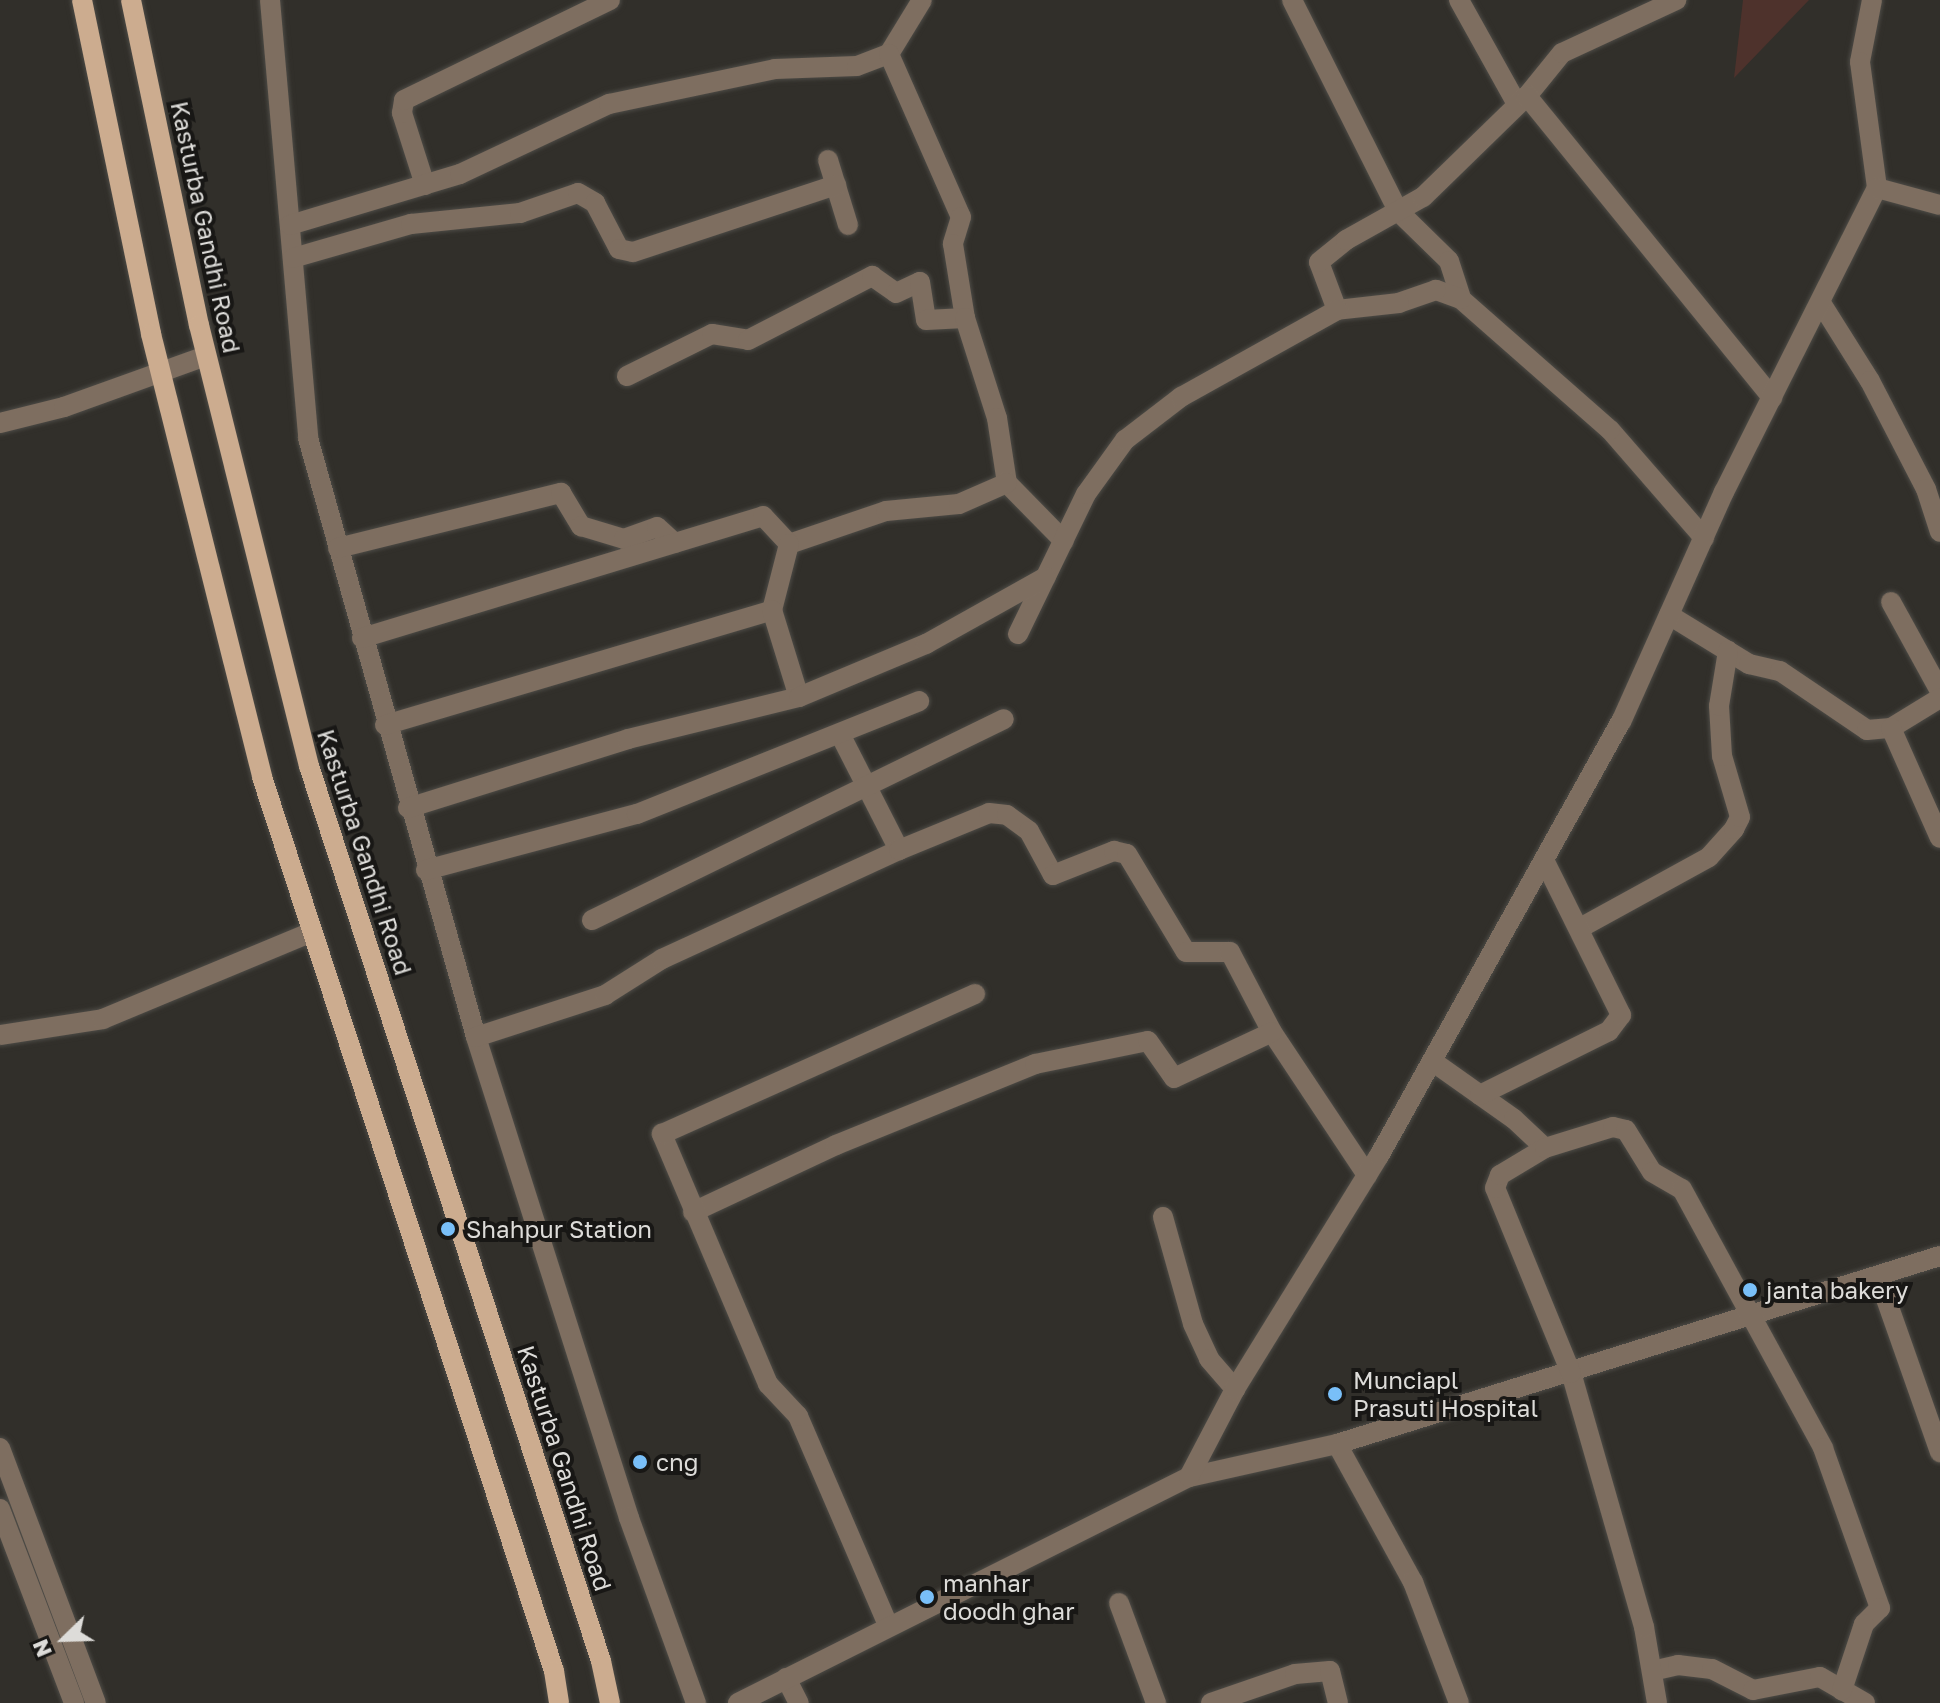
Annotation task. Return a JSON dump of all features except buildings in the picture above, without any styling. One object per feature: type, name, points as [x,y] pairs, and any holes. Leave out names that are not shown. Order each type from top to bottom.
[{"type":"main road","points":[[82,0],[160,369],[231,664],[312,932],[549,1656],[559,1703]]},
{"type":"main road","name":"Kasturba Gandhi Road","points":[[131,0],[206,356],[309,766],[601,1661],[610,1703]]},
{"type":"street","points":[[270,0],[308,438],[408,808],[476,1037],[629,1518],[696,1703]]},
{"type":"street","points":[[425,185],[402,113],[404,100],[586,5],[610,0]]},
{"type":"street","points":[[290,225],[460,174],[609,104],[775,69],[857,66],[889,54],[922,0]]},
{"type":"street","points":[[1292,0],[1398,211],[1449,261],[1461,299]]},
{"type":"street","points":[[1459,0],[1522,100],[1772,398]]},
{"type":"street","points":[[1337,310],[1319,262],[1346,240],[1423,197],[1522,100],[1562,53],[1676,0]]},
{"type":"street","points":[[1189,1477],[1235,1389],[1367,1175],[1621,722],[1704,538],[1877,188],[1860,62],[1872,0]]},
{"type":"street","points":[[889,54],[961,217],[953,244],[965,318],[997,418],[1007,483],[1064,541]]},
{"type":"street","points":[[828,160],[848,225]]},
{"type":"street","points":[[293,258],[411,224],[508,215],[578,193],[595,203],[619,249],[633,252],[836,185]]},
{"type":"street","points":[[1877,188],[1940,205]]},
{"type":"street","points":[[627,376],[712,334],[748,340],[872,276],[896,293],[920,282],[926,320],[965,318]]},
{"type":"street","points":[[1018,634],[1086,494],[1125,440],[1181,397],[1337,310],[1399,303],[1436,290],[1461,299],[1610,430],[1704,538]]},
{"type":"street","points":[[1821,303],[1919,476],[1940,532]]},
{"type":"street","points":[[0,423],[64,407],[160,369],[206,356]]},
{"type":"street","points":[[789,544],[886,511],[959,504],[1007,483]]},
{"type":"street","points":[[338,548],[561,493],[581,526],[624,539],[657,527],[675,543]]},
{"type":"street","points":[[362,638],[763,516],[789,544]]},
{"type":"street","points":[[789,544],[772,610],[799,697]]},
{"type":"street","points":[[408,808],[628,739],[799,697],[926,644],[1046,577]]},
{"type":"street","points":[[1891,602],[1940,691]]},
{"type":"street","points":[[385,725],[772,610]]},
{"type":"street","points":[[1669,615],[1749,664],[1780,671],[1867,730],[1891,728],[1940,698]]},
{"type":"street","points":[[1580,928],[1709,857],[1734,829],[1740,817],[1722,756],[1719,706],[1728,651]]},
{"type":"street","points":[[426,870],[637,814],[841,736],[919,701]]},
{"type":"street","points":[[592,920],[865,782],[1004,719]]},
{"type":"street","points":[[1891,728],[1940,838]]},
{"type":"street","points":[[841,736],[899,850]]},
{"type":"street","points":[[476,1037],[605,995],[662,959],[899,850],[989,813],[1021,823],[1053,875],[1114,851],[1127,854],[1179,946],[1192,953],[1219,948],[1230,952],[1272,1032],[1367,1175]]},
{"type":"street","points":[[1480,1095],[1617,1024],[1618,1001],[1544,860]]},
{"type":"street","points":[[0,1035],[103,1019],[312,932]]},
{"type":"street","points":[[888,1625],[798,1416],[768,1384],[662,1142],[666,1130],[975,994]]},
{"type":"street","points":[[693,1212],[836,1145],[1035,1064],[1148,1041],[1174,1078],[1272,1032]]},
{"type":"street","points":[[1432,1061],[1545,1148]]},
{"type":"street","points":[[1657,1703],[1644,1627],[1571,1373],[1495,1188],[1500,1175],[1545,1148],[1613,1127],[1626,1130],[1652,1172],[1682,1189],[1747,1315],[1823,1448],[1880,1608],[1864,1624],[1842,1690]]},
{"type":"street","points":[[1163,1217],[1193,1324],[1209,1359],[1235,1389]]},
{"type":"street","points":[[738,1703],[888,1625],[1189,1477],[1337,1444],[1940,1256]]},
{"type":"street","points":[[1878,1276],[1940,1452]]},
{"type":"street","points":[[1337,1444],[1413,1582],[1459,1703]]},
{"type":"street","points":[[0,1448],[96,1703]]},
{"type":"street","points":[[0,1509],[74,1703]]},
{"type":"street","points":[[1119,1603],[1156,1703]]},
{"type":"street","points":[[1652,1671],[1678,1665],[1712,1669],[1753,1690],[1820,1677],[1865,1703]]},
{"type":"street","points":[[1211,1703],[1295,1674],[1330,1671],[1338,1703]]},
{"type":"street","points":[[786,1678],[799,1703]]},
{"type":"shaded area","points":[[1743,0],[1809,0],[1734,78]]},
{"type":"place","name":"Shahpur Station","points":[[448,1229]]},
{"type":"place","name":"janta bakery","points":[[1750,1290]]},
{"type":"place","name":"Munciapl Prasuti Hospital","points":[[1335,1394]]},
{"type":"place","name":"cng","points":[[640,1462]]},
{"type":"place","name":"manhar doodh ghar","points":[[927,1597]]}]
